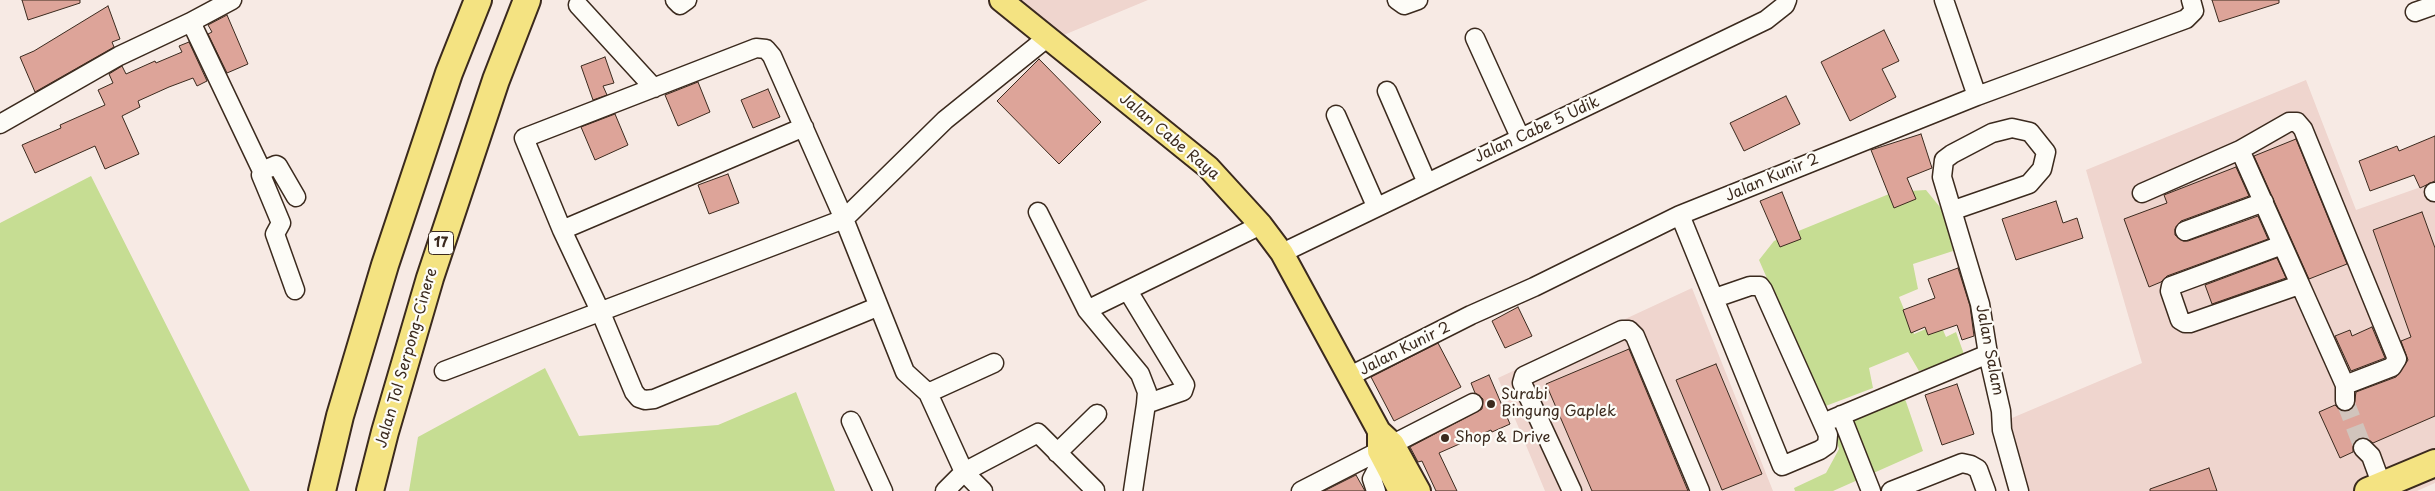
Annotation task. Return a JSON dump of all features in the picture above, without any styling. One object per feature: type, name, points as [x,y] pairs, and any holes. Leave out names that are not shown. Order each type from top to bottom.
[{"type":"highway","points":[[322,491],[340,416],[385,264],[449,73],[478,0]]},
{"type":"highway","name":"Jalan Tol Serpong–Cinere","points":[[370,491],[430,278],[496,80],[527,0]]},
{"type":"highway","points":[[2375,488],[2435,463]]},
{"type":"main road","name":"Jalan Cabe Raya","points":[[1002,0],[1208,167],[1261,225],[1282,253],[1350,376],[1383,446],[1400,491]]},
{"type":"main road","name":"Jalan Cabe Raya","points":[[1383,446],[1418,491]]},
{"type":"street","points":[[0,124],[119,56],[191,22],[232,0]]},
{"type":"street","points":[[675,0],[680,5],[687,0]]},
{"type":"street","points":[[1397,0],[1404,4],[1418,0]]},
{"type":"street","name":"Jalan Cabe 5 Udik","points":[[1282,253],[1376,206],[1627,88],[1766,20],[1785,5],[1787,0]]},
{"type":"street","points":[[1944,0],[1977,96]]},
{"type":"street","name":"Jalan Kunir 2","points":[[1350,376],[1471,315],[1534,288],[1680,216],[1977,96],[2186,19],[2194,10],[2191,0]]},
{"type":"street","points":[[578,5],[654,88]]},
{"type":"street","points":[[2414,12],[2435,5]]},
{"type":"street","points":[[191,22],[262,171],[261,175],[281,223],[275,234],[294,290]]},
{"type":"street","points":[[444,372],[844,219],[945,120],[1048,37]]},
{"type":"street","points":[[1476,38],[1520,137]]},
{"type":"street","points":[[877,306],[663,395],[645,400],[639,398],[634,392],[601,313],[562,230],[524,138],[761,47],[772,56],[804,127],[844,219],[877,306],[905,372],[928,393],[964,472],[983,491]]},
{"type":"street","points":[[1387,92],[1427,183]]},
{"type":"street","points":[[1336,115],[1376,206]]},
{"type":"street","points":[[2142,193],[2240,150],[2289,122],[2297,122],[2303,129],[2397,359],[2392,367],[2345,393],[2240,150]]},
{"type":"street","points":[[562,230],[804,127]]},
{"type":"street","name":"Jalan Salam","points":[[1954,210],[2028,184],[2042,169],[2046,152],[2030,132],[2012,128],[1992,133],[1944,160],[1942,177],[1954,210],[1980,304],[1988,354],[2001,411],[2002,430],[2019,491]]},
{"type":"street","points":[[262,171],[276,165],[278,166],[296,197]]},
{"type":"street","points":[[2185,231],[2264,202]]},
{"type":"street","points":[[1038,212],[1086,310],[1140,374],[1147,392],[1133,491]]},
{"type":"street","points":[[1680,216],[1782,466],[1827,445],[1828,435],[1823,423],[1760,286],[1750,286],[1715,298]]},
{"type":"street","points":[[1086,310],[1261,225]]},
{"type":"street","points":[[2282,245],[2171,286],[2170,291],[2180,320],[2190,323],[2299,285]]},
{"type":"street","points":[[1128,291],[1186,385],[1183,391],[1146,404]]},
{"type":"street","points":[[1572,491],[1522,383],[1524,376],[1622,330],[1629,330],[1635,336],[1700,491]]},
{"type":"street","points":[[1823,423],[1988,354]]},
{"type":"street","points":[[928,393],[994,363]]},
{"type":"street","points":[[1301,491],[1383,446],[1473,403]]},
{"type":"street","points":[[1058,453],[1097,414]]},
{"type":"street","points":[[1841,415],[1871,491]]},
{"type":"street","points":[[851,421],[883,491]]},
{"type":"street","points":[[945,491],[964,472],[1038,433],[1095,490]]},
{"type":"street","points":[[1376,491],[1372,479],[1383,446]]},
{"type":"street","points":[[2362,448],[2370,456],[2375,488]]},
{"type":"street","points":[[1891,491],[1962,464],[1971,465],[1978,469],[1986,491]]},
{"type":"shaded area","points":[[1013,0],[1148,0],[1059,37]]},
{"type":"shaded area","points":[[2306,80],[2356,210],[2435,182],[2435,483],[2417,491],[2012,491],[1993,426],[2142,363],[2086,170]]},
{"type":"shaded area","points":[[1692,288],[1773,491],[1545,491],[1498,378]]},
{"type":"green space","points":[[91,176],[250,491],[0,491],[0,223]]},
{"type":"green space","points":[[1926,190],[1944,212],[1953,251],[1913,264],[1918,289],[1899,297],[1914,334],[1940,323],[1946,337],[1956,332],[1965,357],[1919,371],[1908,352],[1869,368],[1873,388],[1823,407],[1759,260],[1774,241],[1894,192]]},
{"type":"green space","points":[[545,368],[579,436],[718,425],[796,392],[835,491],[409,491],[418,437]]},
{"type":"green space","points":[[1903,393],[1923,451],[1833,491],[1795,491],[1794,488],[1826,473],[1839,449],[1831,422]]},
{"type":"building","points":[[22,0],[80,0],[80,3],[28,20]]},
{"type":"building","points":[[2212,0],[2279,0],[2279,3],[2219,22]]},
{"type":"building","points":[[108,6],[120,39],[112,42],[114,47],[35,92],[20,57],[34,51]]},
{"type":"building","points":[[227,15],[248,64],[227,73],[208,34],[212,32],[208,25]]},
{"type":"building","points":[[1884,30],[1899,61],[1882,69],[1896,97],[1850,121],[1821,62]]},
{"type":"building","points":[[189,42],[207,81],[197,86],[193,78],[169,87],[138,101],[140,107],[122,116],[139,154],[105,169],[95,146],[35,173],[22,145],[61,128],[60,125],[105,105],[98,90],[113,83],[109,74],[122,66],[126,74],[155,61],[156,63],[182,52],[179,46]]},
{"type":"building","points":[[605,57],[614,83],[603,86],[607,95],[593,100],[581,66]]},
{"type":"building","points":[[1039,59],[1101,122],[1059,164],[997,101]]},
{"type":"building","points":[[698,82],[710,112],[678,126],[665,95]]},
{"type":"building","points":[[768,89],[780,117],[753,128],[741,100]]},
{"type":"building","points":[[1786,96],[1800,124],[1744,151],[1730,123]]},
{"type":"building","points":[[615,114],[628,145],[595,160],[581,127]]},
{"type":"building","points":[[1921,134],[1932,168],[1907,178],[1916,199],[1894,208],[1871,150]]},
{"type":"building","points":[[2435,136],[2435,181],[2420,188],[2414,175],[2370,191],[2359,161],[2397,146],[2399,151]]},
{"type":"building","points":[[2296,139],[2347,264],[2309,279],[2254,156]]},
{"type":"building","points":[[2236,167],[2249,196],[2181,221],[2175,229],[2175,235],[2183,241],[2188,241],[2258,216],[2268,239],[2167,276],[2161,282],[2149,287],[2124,219],[2167,203],[2164,195]]},
{"type":"building","points":[[728,174],[739,203],[709,214],[698,185]]},
{"type":"building","points":[[1782,192],[1801,239],[1780,247],[1760,201]]},
{"type":"building","points":[[2056,201],[2063,223],[2077,218],[2083,238],[2016,260],[2002,219]]},
{"type":"building","points":[[2422,212],[2435,248],[2435,416],[2373,443],[2366,438],[2360,438],[2353,445],[2353,452],[2340,458],[2319,412],[2335,405],[2340,410],[2350,410],[2354,406],[2356,392],[2396,377],[2408,360],[2401,341],[2411,337],[2373,230]]},
{"type":"building","points":[[2277,258],[2286,278],[2212,304],[2205,285]]},
{"type":"building","points":[[1958,268],[1970,306],[1974,336],[1962,340],[1957,325],[1928,335],[1925,327],[1911,333],[1903,310],[1935,298],[1928,279]]},
{"type":"building","points":[[1518,307],[1532,336],[1505,348],[1492,321]]},
{"type":"building","points":[[2372,327],[2385,358],[2351,371],[2335,336],[2350,330],[2352,336]]},
{"type":"building","points":[[1438,343],[1461,387],[1394,421],[1371,377]]},
{"type":"building","points":[[1629,349],[1688,491],[1592,491],[1546,384]]},
{"type":"building","points":[[1716,364],[1762,474],[1722,490],[1676,380]]},
{"type":"building","points":[[1489,375],[1510,424],[1492,432],[1491,430],[1439,453],[1457,491],[1436,491],[1422,461],[1418,462],[1410,447],[1482,409],[1483,399],[1475,393],[1471,383]]},
{"type":"building","points":[[1957,384],[1974,434],[1942,445],[1925,395]]},
{"type":"building","points":[[2209,468],[2217,491],[2150,491],[2150,489]]},
{"type":"building","points":[[1356,475],[1365,491],[1324,491]]},
{"type":"tunnel","points":[[2345,401],[2363,448]]},
{"type":"place","name":"Surabi Bingung Gaplek","points":[[1491,404]]},
{"type":"place","name":"Shop & Drive","points":[[1445,438]]}]
